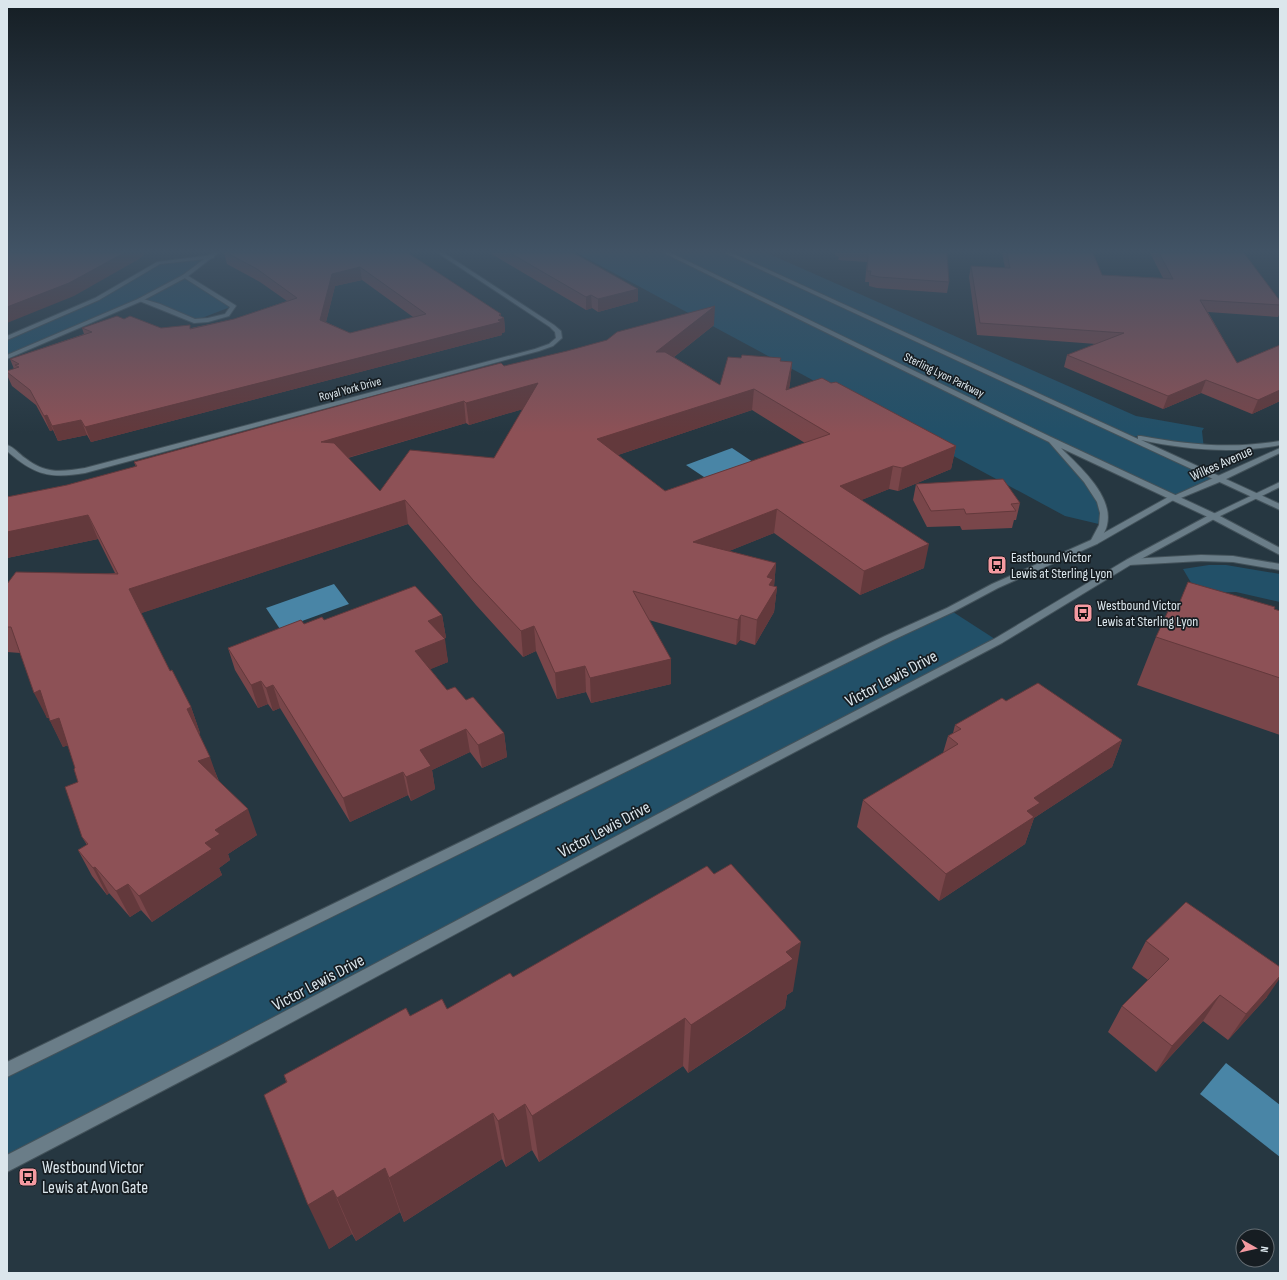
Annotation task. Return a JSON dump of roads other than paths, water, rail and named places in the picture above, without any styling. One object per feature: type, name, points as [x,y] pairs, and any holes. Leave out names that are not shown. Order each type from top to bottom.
[{"type":"street","points":[[7,338],[65,313]]},
{"type":"street","points":[[7,357],[110,313]]},
{"type":"street","points":[[175,313],[194,321],[208,320],[228,315],[229,313]]},
{"type":"street","name":"Royal York Drive","points":[[7,447],[28,465],[38,471],[54,473],[73,472],[114,464],[537,350],[551,345],[560,338],[558,332],[552,326],[532,313]]},
{"type":"street","name":"Sterling Lyon Parkway","points":[[789,313],[1048,439],[1213,516]]},
{"type":"street","name":"Sterling Lyon Parkway","points":[[858,313],[1255,496]]},
{"type":"street","points":[[1121,433],[1171,444],[1204,449],[1236,450],[1280,443]]},
{"type":"street","points":[[1048,439],[1085,477],[1098,494],[1103,513],[1103,524],[1094,542]]},
{"type":"street","name":"Wilkes Avenue","points":[[1173,498],[1219,479],[1280,450]]},
{"type":"street","points":[[1213,516],[1280,484]]},
{"type":"street","points":[[1255,496],[1280,507]]},
{"type":"street","points":[[7,1070],[882,641],[950,610],[995,586],[1094,542],[1173,498]]},
{"type":"street","points":[[1213,516],[1280,552]]},
{"type":"street","name":"Victor Lewis Drive","points":[[7,1164],[235,1045],[713,790],[998,641],[1129,562],[1213,516]]},
{"type":"street","points":[[1129,562],[1201,558],[1233,558],[1280,567]]},
{"type":"place","name":"Eastbound Victor Lewis at Sterling Lyon","points":[[997,565]]},
{"type":"place","name":"Westbound Victor Lewis at Sterling Lyon","points":[[1083,613]]},
{"type":"place","name":"Westbound Victor Lewis at Avon Gate","points":[[28,1177]]}]
